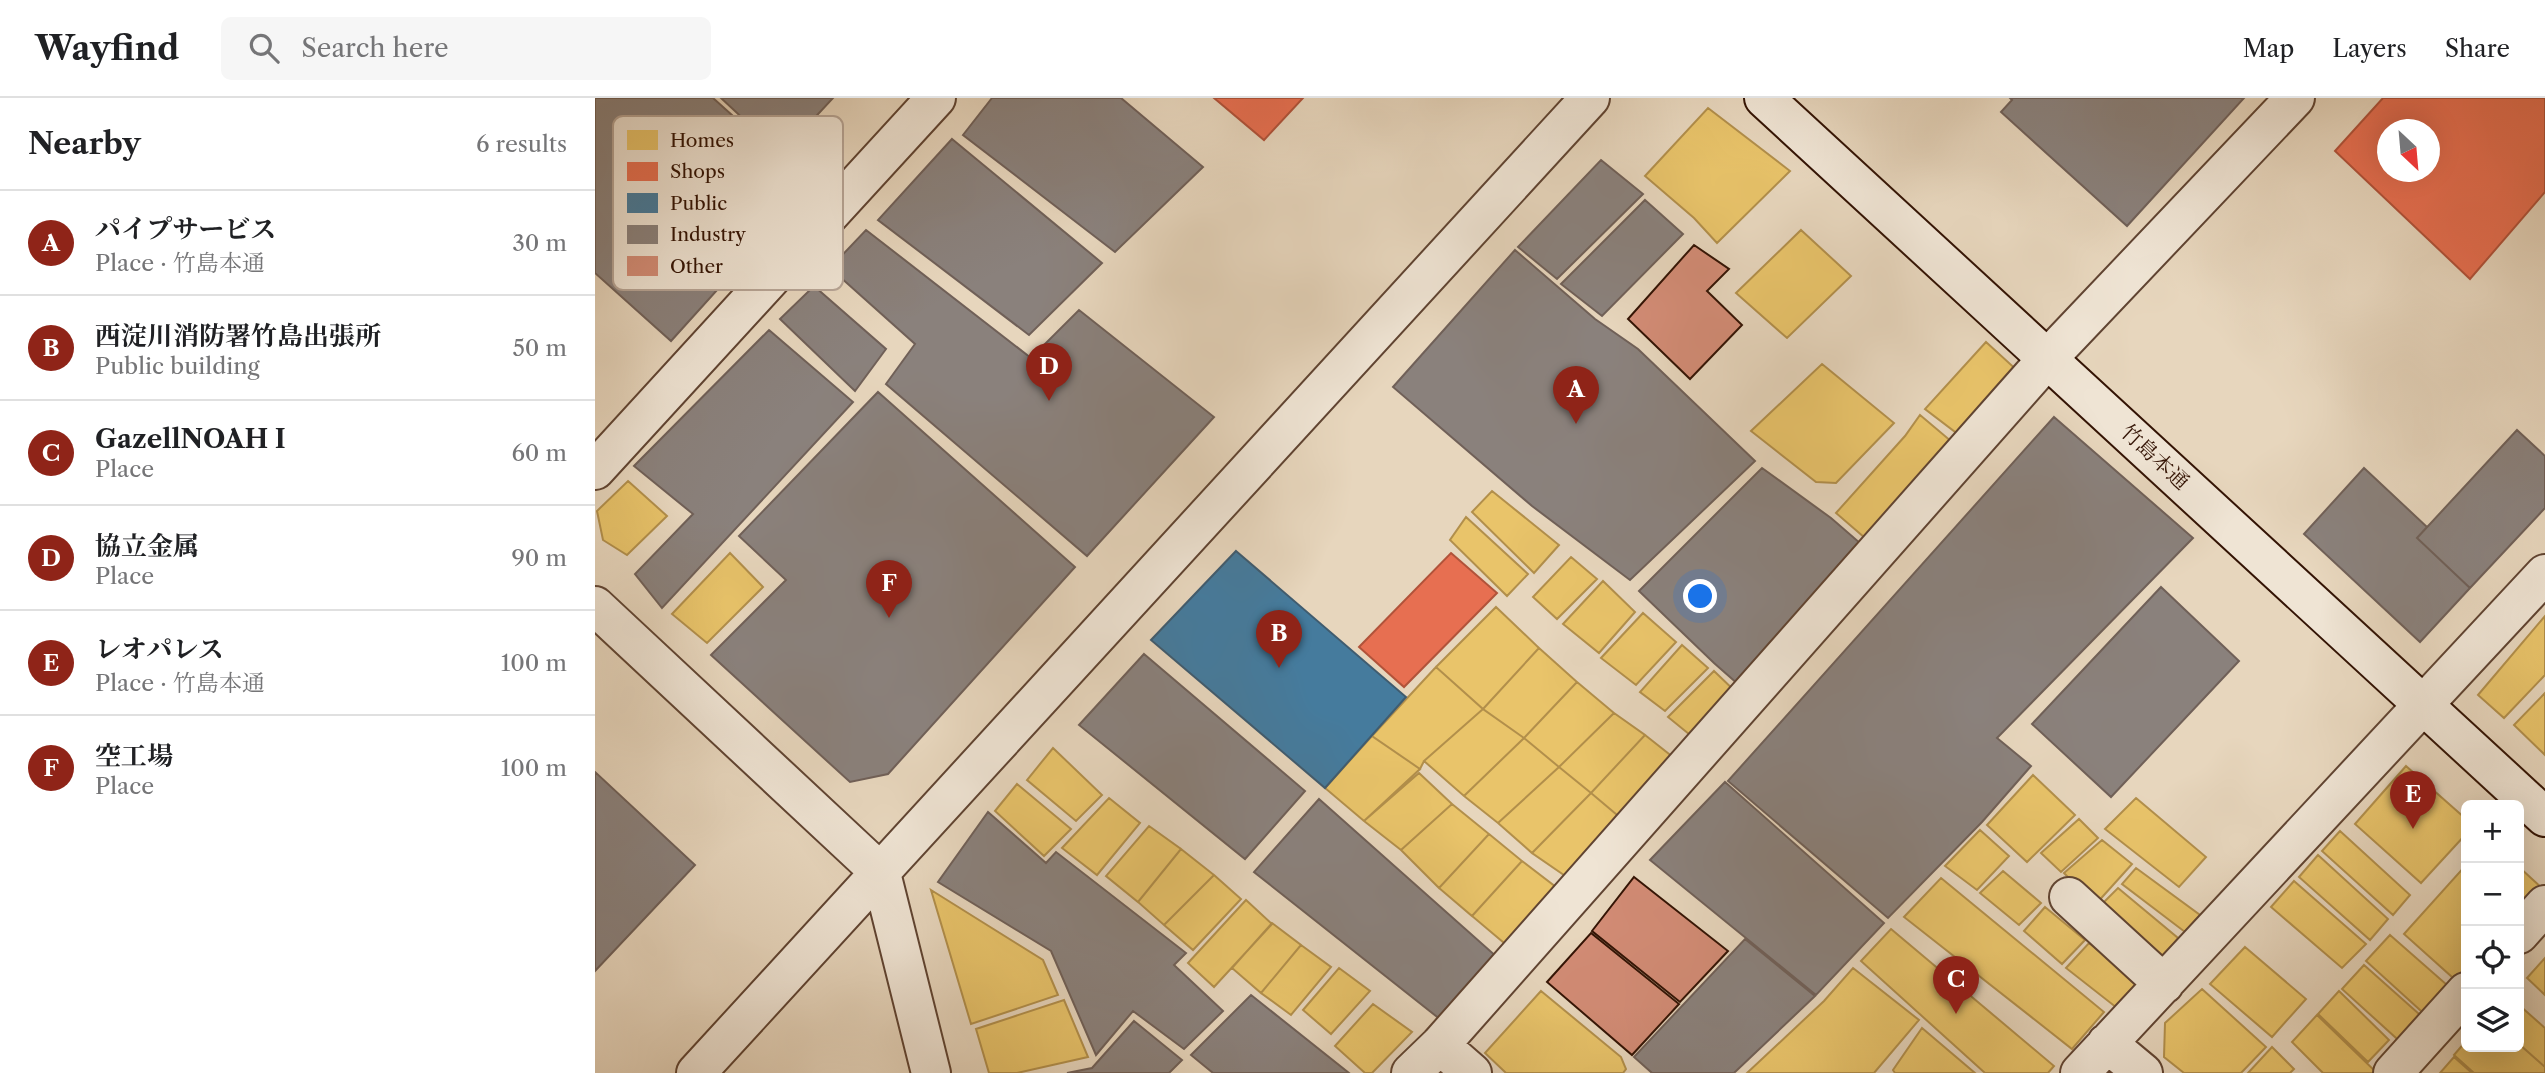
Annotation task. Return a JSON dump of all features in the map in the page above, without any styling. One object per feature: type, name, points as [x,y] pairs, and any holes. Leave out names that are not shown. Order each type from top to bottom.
[{"type":"street","points":[[843,199],[936,98]]},
{"type":"street","points":[[697,1073],[1590,98]]},
{"type":"street","name":"竹島本通","points":[[1763,98],[2545,817]]},
{"type":"street","points":[[1411,1073],[1440,1045],[2048,358],[2295,98]]},
{"type":"street","points":[[595,470],[760,290]]},
{"type":"street","points":[[2080,1073],[2545,574]]},
{"type":"street","points":[[595,606],[881,873],[931,1073]]},
{"type":"street","points":[[2069,897],[2164,984]]},
{"type":"street","points":[[2524,928],[2545,905]]},
{"type":"street","points":[[2393,1073],[2461,998]]},
{"type":"street","points":[[2107,1044],[2143,1073]]},
{"type":"street","points":[[1440,1045],[1472,1073]]},
{"type":"building: Homes","points":[[1708,108],[1790,171],[1717,243],[1694,218],[1645,176]]},
{"type":"building: Homes","points":[[1801,230],[1851,276],[1787,338],[1736,293]]},
{"type":"building: Homes","points":[[1986,342],[2020,373],[1967,441],[1925,409]]},
{"type":"building: Homes","points":[[1822,364],[1894,423],[1836,483],[1816,482],[1751,431]]},
{"type":"building: Homes","points":[[1920,415],[1958,447],[1872,544],[1836,513],[1905,436]]},
{"type":"building: Homes","points":[[628,481],[667,516],[627,555],[603,540],[597,511]]},
{"type":"building: Homes","points":[[1492,491],[1559,545],[1534,573],[1472,512]]},
{"type":"building: Homes","points":[[1466,517],[1528,574],[1507,596],[1450,540]]},
{"type":"building: Homes","points":[[730,553],[763,587],[707,643],[672,614]]},
{"type":"building: Homes","points":[[1571,557],[1597,579],[1557,619],[1533,597]]},
{"type":"building: Homes","points":[[1603,581],[1635,612],[1599,653],[1563,624]]},
{"type":"building: Homes","points":[[1496,607],[1539,648],[1483,709],[1436,667]]},
{"type":"building: Homes","points":[[1643,613],[1676,642],[1636,685],[1601,658]]},
{"type":"building: Homes","points":[[2545,616],[2545,675],[2504,718],[2478,695]]},
{"type":"building: Homes","points":[[1682,645],[1708,668],[1665,711],[1640,692]]},
{"type":"building: Homes","points":[[1539,648],[1577,682],[1524,738],[1483,709]]},
{"type":"building: Homes","points":[[1436,667],[1483,709],[1424,761],[1420,769],[1372,736]]},
{"type":"building: Homes","points":[[1714,671],[1740,696],[1695,739],[1668,717]]},
{"type":"building: Homes","points":[[1577,682],[1614,713],[1559,767],[1524,738]]},
{"type":"building: Homes","points":[[2545,693],[2545,755],[2514,725]]},
{"type":"building: Homes","points":[[1483,709],[1524,738],[1464,796],[1424,761]]},
{"type":"building: Homes","points":[[1614,713],[1645,735],[1591,793],[1559,767]]},
{"type":"building: Homes","points":[[1645,735],[1683,765],[1629,825],[1591,793]]},
{"type":"building: Homes","points":[[1372,736],[1420,769],[1364,821],[1325,788]]},
{"type":"building: Homes","points":[[1524,738],[1559,767],[1498,823],[1464,796]]},
{"type":"building: Homes","points":[[1053,748],[1102,795],[1076,821],[1027,780]]},
{"type":"building: Homes","points":[[2406,766],[2461,815],[2461,839],[2421,883],[2355,824]]},
{"type":"building: Homes","points":[[1559,767],[1591,793],[1532,853],[1498,823]]},
{"type":"building: Homes","points":[[1419,773],[1452,804],[1401,850],[1364,821]]},
{"type":"building: Homes","points":[[2033,775],[2075,815],[2027,862],[1987,825]]},
{"type":"building: Homes","points":[[1017,784],[1071,829],[1044,856],[995,811]]},
{"type":"building: Homes","points":[[1591,793],[1629,825],[1574,882],[1532,853]]},
{"type":"building: Homes","points":[[1109,798],[1140,823],[1097,875],[1062,848]]},
{"type":"building: Homes","points":[[2136,798],[2206,857],[2179,887],[2105,829]]},
{"type":"building: Homes","points":[[1452,804],[1489,834],[1439,888],[1401,850]]},
{"type":"building: Homes","points":[[2079,819],[2098,838],[2061,872],[2041,853]]},
{"type":"building: Homes","points":[[1149,826],[1181,849],[1138,902],[1106,876]]},
{"type":"building: Homes","points":[[1980,830],[2009,856],[1977,890],[1945,866]]},
{"type":"building: Homes","points":[[2340,831],[2410,895],[2393,915],[2322,851]]},
{"type":"building: Homes","points":[[1489,834],[1522,861],[1472,916],[1439,888]]},
{"type":"building: Homes","points":[[2102,840],[2132,864],[2095,905],[2064,873]]},
{"type":"building: Homes","points":[[1181,849],[1214,875],[1164,925],[1138,902]]},
{"type":"building: Homes","points":[[2318,855],[2388,919],[2370,940],[2299,877]]},
{"type":"building: Homes","points":[[1522,861],[1565,894],[1516,953],[1472,916]]},
{"type":"building: Homes","points":[[2136,868],[2200,915],[2185,932],[2122,884]]},
{"type":"building: Homes","points":[[2003,871],[2041,903],[2019,925],[1980,893]]},
{"type":"building: Homes","points":[[2461,871],[2461,985],[2404,934]]},
{"type":"building: Homes","points":[[2524,872],[2545,891],[2524,916]]},
{"type":"building: Homes","points":[[1214,875],[1241,899],[1193,950],[1164,925]]},
{"type":"building: Homes","points":[[1941,878],[2104,1012],[2072,1049],[1904,917]]},
{"type":"building: Homes","points":[[2294,881],[2366,944],[2342,968],[2271,907]]},
{"type":"building: Homes","points":[[2118,888],[2178,938],[2161,961],[2099,907]]},
{"type":"building: Homes","points":[[931,890],[1043,960],[1058,995],[971,1024]]},
{"type":"building: Homes","points":[[1246,900],[1272,924],[1214,987],[1188,963]]},
{"type":"building: Homes","points":[[2045,907],[2085,940],[2062,964],[2024,931]]},
{"type":"building: Homes","points":[[1272,923],[1301,945],[1261,993],[1232,968]]},
{"type":"building: Homes","points":[[1891,929],[2054,1066],[2048,1073],[1985,1073],[1861,961]]},
{"type":"building: Homes","points":[[2390,935],[2455,992],[2431,1020],[2366,961]]},
{"type":"building: Homes","points":[[2089,943],[2139,983],[2117,1008],[2066,968]]},
{"type":"building: Homes","points":[[1301,945],[1331,967],[1291,1015],[1261,993]]},
{"type":"building: Homes","points":[[2245,947],[2306,999],[2272,1037],[2210,984]]},
{"type":"building: Homes","points":[[2545,958],[2545,995],[2527,978]]},
{"type":"building: Homes","points":[[2364,965],[2428,1022],[2406,1047],[2342,989]]},
{"type":"building: Homes","points":[[1339,968],[1370,991],[1331,1034],[1303,1010]]},
{"type":"building: Homes","points":[[1853,968],[1919,1020],[1874,1073],[1747,1073],[1824,1001]]},
{"type":"building: Homes","points":[[2202,989],[2266,1047],[2241,1073],[2184,1073],[2164,1057],[2165,1023]]},
{"type":"building: Homes","points":[[1541,991],[1621,1057],[1626,1069],[1623,1073],[1506,1073],[1485,1053]]},
{"type":"building: Homes","points":[[2339,991],[2389,1040],[2368,1062],[2318,1014]]},
{"type":"building: Homes","points":[[1064,1000],[1088,1057],[1017,1073],[989,1073],[976,1029]]},
{"type":"building: Homes","points":[[1373,1004],[1412,1032],[1372,1073],[1365,1073],[1335,1046]]},
{"type":"building: Homes","points":[[2524,1009],[2545,1028],[2545,1067],[2524,1048]]},
{"type":"building: Homes","points":[[2317,1015],[2377,1073],[2323,1073],[2292,1042]]},
{"type":"building: Homes","points":[[1922,1028],[1975,1073],[1895,1073],[1893,1070]]},
{"type":"building: Homes","points":[[2272,1047],[2294,1069],[2290,1073],[2248,1073]]},
{"type":"building: Homes","points":[[2461,1047],[2461,1052],[2524,1052],[2524,1048],[2545,1067],[2545,1073],[2474,1073],[2454,1055]]},
{"type":"building: Homes","points":[[2454,1057],[2472,1073],[2440,1073]]},
{"type":"building: Shops","points":[[1214,98],[1303,98],[1264,140]]},
{"type":"building: Shops","points":[[2383,98],[2545,98],[2545,192],[2470,279],[2335,151]]},
{"type":"building: Shops","points":[[1451,553],[1497,593],[1404,687],[1359,647]]},
{"type":"building: Public","points":[[1236,551],[1406,697],[1325,788],[1151,640]]},
{"type":"building: Industry","points":[[595,98],[713,98],[733,116],[613,116],[613,289],[595,273]]},
{"type":"building: Industry","points":[[721,98],[833,98],[816,116],[740,116]]},
{"type":"building: Industry","points":[[992,98],[1121,98],[1203,167],[1115,252],[963,135]]},
{"type":"building: Industry","points":[[2010,98],[2244,98],[2127,226],[2001,112],[2012,100]]},
{"type":"building: Industry","points":[[952,139],[1102,263],[1029,335],[878,220]]},
{"type":"building: Industry","points":[[1601,160],[1643,194],[1557,279],[1518,247]]},
{"type":"building: Industry","points":[[1645,200],[1683,234],[1602,316],[1561,284]]},
{"type":"building: Industry","points":[[866,230],[1031,358],[1079,310],[1214,417],[1087,556],[886,384],[915,344],[843,280],[843,254]]},
{"type":"building: Industry","points":[[1515,250],[1595,319],[1638,349],[1755,461],[1630,580],[1532,506],[1393,387]]},
{"type":"building: Industry","points":[[614,290],[717,290],[671,341]]},
{"type":"building: Industry","points":[[810,290],[819,290],[886,349],[855,391],[780,319]]},
{"type":"building: Industry","points":[[769,330],[853,402],[662,608],[635,574],[693,514],[634,466]]},
{"type":"building: Industry","points":[[878,392],[1075,567],[888,774],[850,782],[711,655],[786,580],[739,536]]},
{"type":"building: Industry","points":[[2054,417],[2193,538],[1997,738],[2031,766],[1982,822],[1888,918],[1728,781]]},
{"type":"building: Industry","points":[[2517,430],[2545,456],[2545,508],[2470,588],[2417,538]]},
{"type":"building: Industry","points":[[1762,468],[1831,518],[1868,550],[1747,692],[1639,591]]},
{"type":"building: Industry","points":[[2364,468],[2427,527],[2417,538],[2470,588],[2420,642],[2304,534]]},
{"type":"building: Industry","points":[[2161,587],[2239,661],[2111,797],[2032,724]]},
{"type":"building: Industry","points":[[1144,654],[1305,791],[1245,859],[1079,725]]},
{"type":"building: Industry","points":[[595,772],[695,865],[595,971]]},
{"type":"building: Industry","points":[[1725,782],[1884,923],[1816,995],[1650,860]]},
{"type":"building: Industry","points":[[1319,799],[1498,958],[1441,1020],[1254,872]]},
{"type":"building: Industry","points":[[988,812],[1046,863],[1056,852],[1186,953],[1174,965],[1223,1011],[1184,1049],[1133,1011],[1096,1055],[1051,951],[938,882]]},
{"type":"building: Industry","points":[[1745,939],[1815,996],[1734,1073],[1652,1073],[1634,1057]]},
{"type":"building: Industry","points":[[1251,995],[1349,1073],[1213,1073],[1191,1055]]},
{"type":"building: Industry","points":[[1134,1021],[1182,1060],[1169,1073],[1067,1073],[1092,1068]]},
{"type":"building: Other","points":[[1694,245],[1729,269],[1707,291],[1742,325],[1690,379],[1628,319]]},
{"type":"building: Other","points":[[1634,877],[1728,951],[1680,1002],[1592,931]]},
{"type":"building: Other","points":[[1591,933],[1679,1004],[1632,1055],[1547,982]]},
{"type":"place","name":"協立金属","points":[[1049,401]]},
{"type":"place","name":"パイプサービス","points":[[1576,424]]},
{"type":"place","name":"空工場","points":[[889,618]]},
{"type":"place","name":"西淀川消防署竹島出張所","points":[[1279,668]]},
{"type":"place","name":"レオパレス","points":[[2413,829]]},
{"type":"place","name":"GazellNOAH I","points":[[1956,1014]]}]
